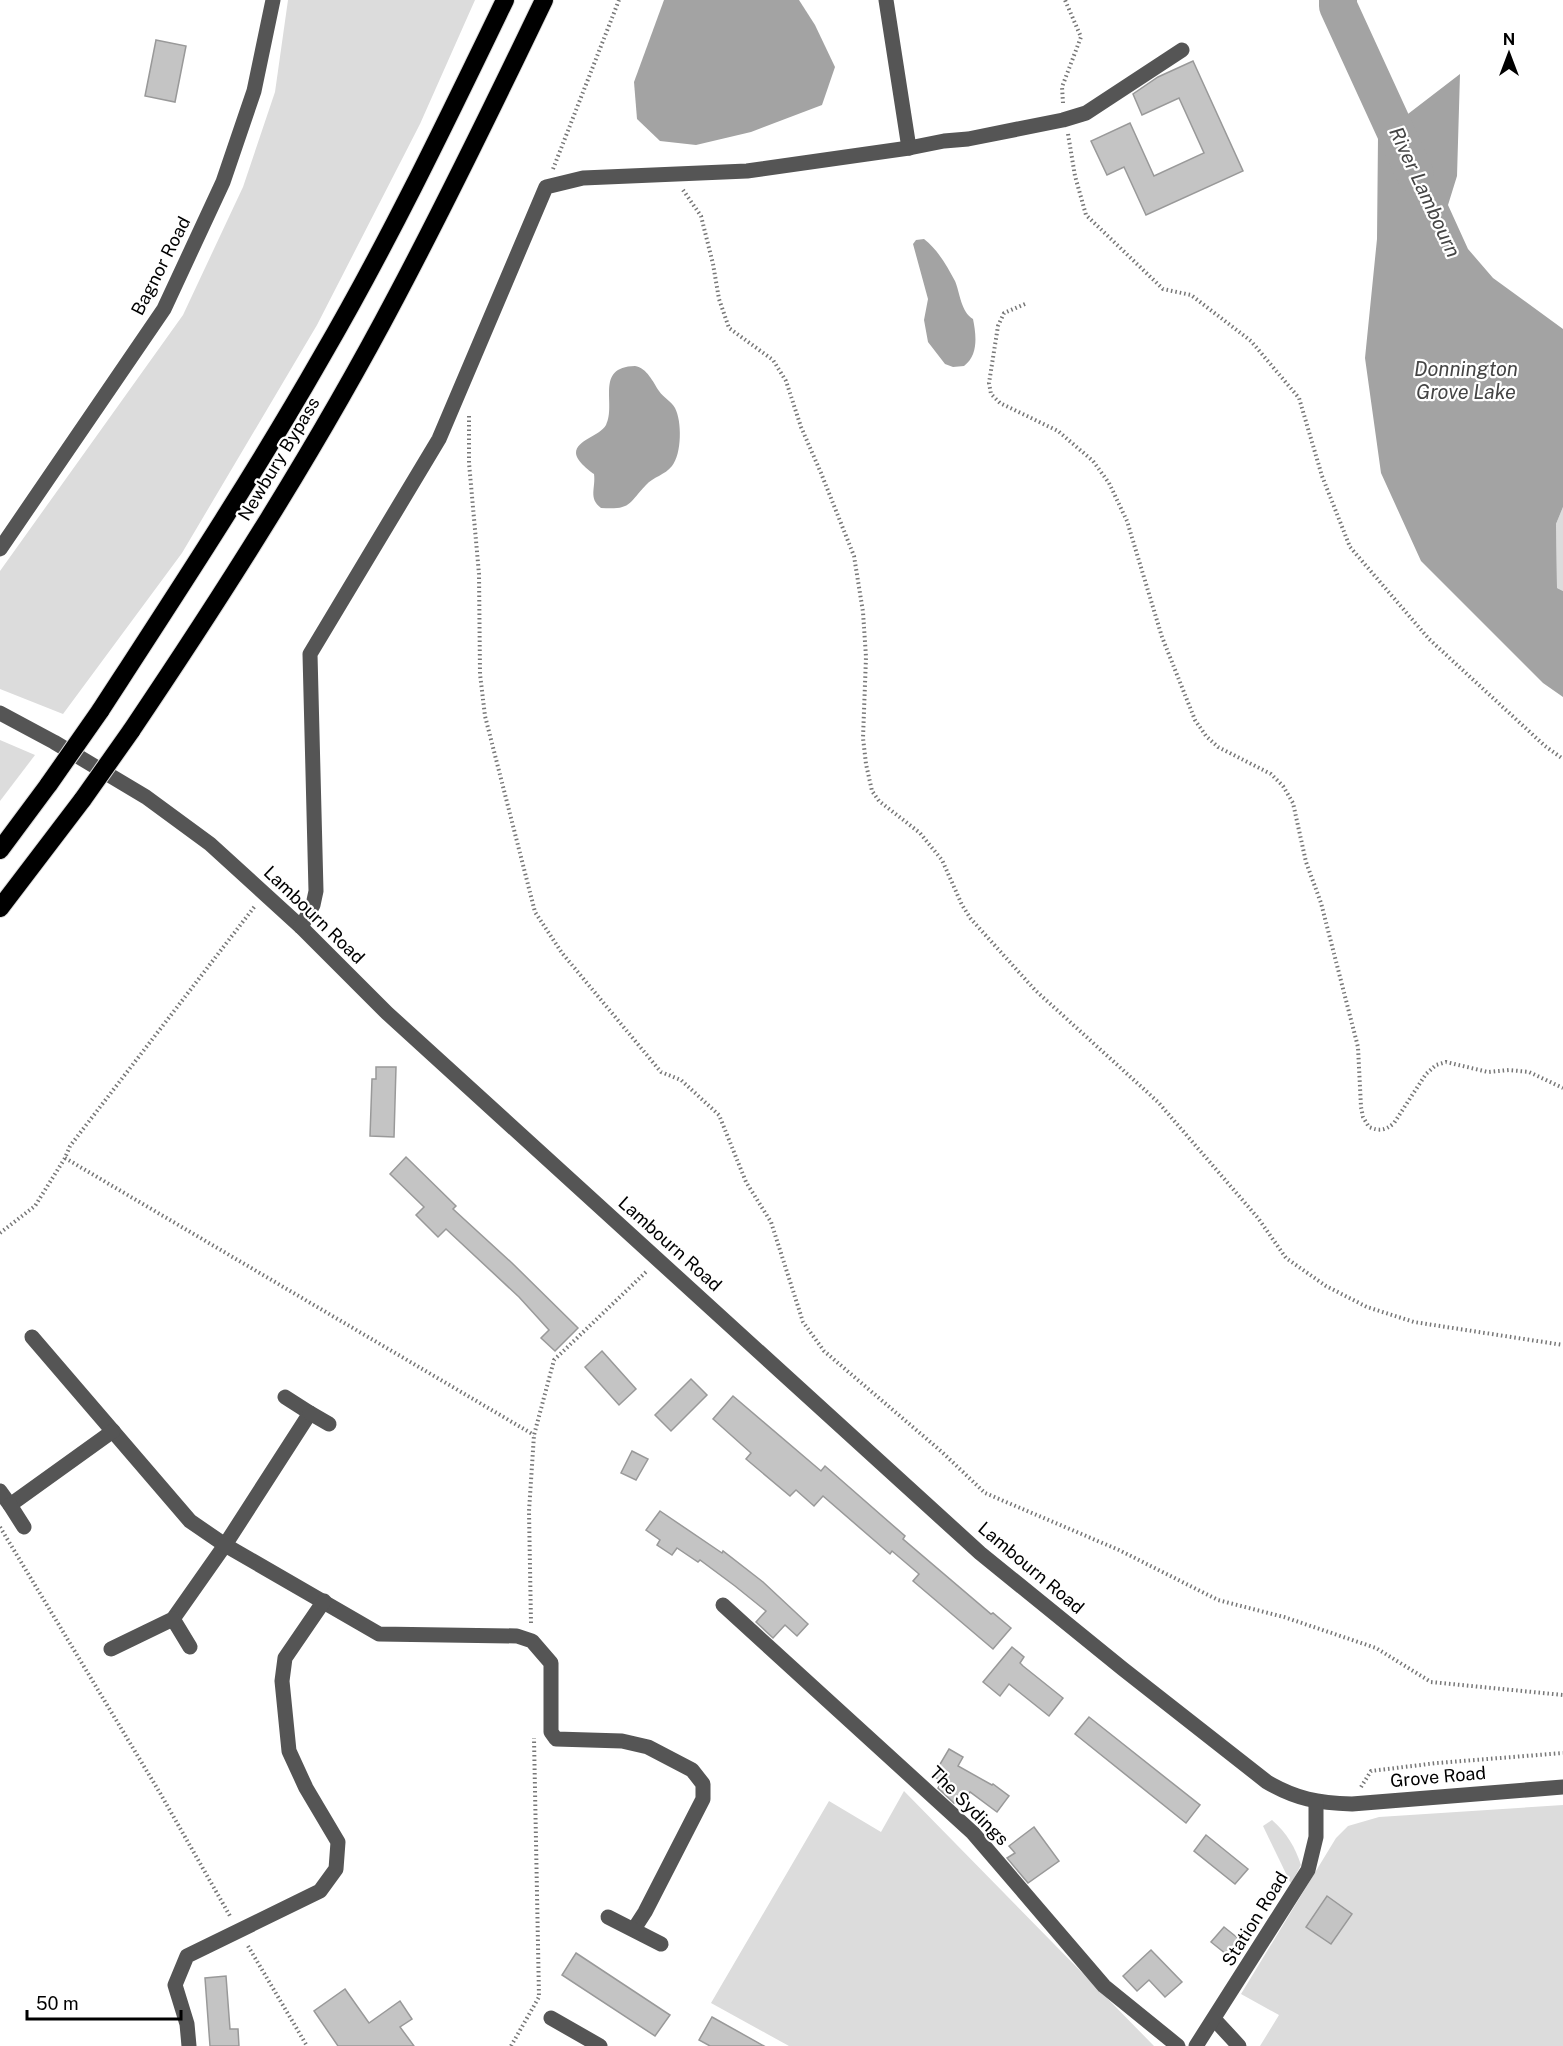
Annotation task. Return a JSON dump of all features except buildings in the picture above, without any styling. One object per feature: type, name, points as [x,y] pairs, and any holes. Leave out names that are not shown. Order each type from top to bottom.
[{"type":"highway","name":"Newbury Bypass","points":[[0,850],[100,711],[245,487],[324,354],[446,122],[505,0]]},
{"type":"highway","name":"Newbury Bypass","points":[[0,908],[83,799],[131,731],[271,515],[395,299],[462,170],[544,0]]},
{"type":"street","name":"Bagnor Road","points":[[0,549],[164,309],[224,182],[254,91],[273,0]]},
{"type":"street","points":[[886,0],[909,148]]},
{"type":"street","points":[[301,927],[313,905],[316,891],[310,654],[439,439],[546,187],[583,178],[747,171],[968,139],[1063,120],[1086,113],[1182,50]]},
{"type":"street","name":"Lambourn Road","points":[[0,713],[146,797],[210,844],[301,927],[387,1013],[980,1553],[1267,1782],[1284,1792],[1316,1802]]},
{"type":"street","points":[[32,1337],[189,1521],[225,1545],[379,1634],[517,1636],[532,1641],[551,1663],[551,1732],[556,1739],[621,1741],[648,1747],[692,1770],[703,1784],[703,1799],[634,1929]]},
{"type":"street","points":[[285,1397],[329,1424]]},
{"type":"street","points":[[111,1649],[173,1619],[225,1545],[310,1413]]},
{"type":"street","points":[[10,1505],[113,1431]]},
{"type":"street","points":[[0,1491],[24,1527]]},
{"type":"street","points":[[189,2046],[187,2024],[175,1985],[187,1956],[320,1891],[336,1869],[338,1842],[306,1788],[289,1751],[282,1681],[285,1658],[324,1601]]},
{"type":"street","name":"The Sydings","points":[[723,1605],[973,1833],[1104,1986],[1178,2046]]},
{"type":"street","points":[[173,1619],[190,1647]]},
{"type":"street","name":"Grove Road","points":[[1316,1802],[1352,1804],[1563,1787]]},
{"type":"street","name":"Station Road","points":[[1196,2046],[1215,2020],[1308,1870],[1316,1837],[1316,1802]]},
{"type":"street","points":[[608,1917],[661,1944]]},
{"type":"street","points":[[551,2018],[600,2046]]},
{"type":"street","points":[[1215,2020],[1239,2046]]},
{"type":"path","points":[[546,187],[619,0]]},
{"type":"path","points":[[1065,0],[1081,37],[1062,87],[1063,120],[1086,215],[1163,289],[1191,295],[1251,340],[1299,398],[1322,476],[1350,547],[1429,639],[1545,746],[1563,759]]},
{"type":"path","points":[[682,188],[701,216],[713,264],[718,299],[729,327],[773,360],[786,381],[801,427],[854,556],[863,612],[866,657],[863,738],[872,791],[879,801],[920,833],[942,860],[962,905],[971,919],[1035,990],[1158,1102],[1257,1218],[1286,1258],[1326,1286],[1367,1307],[1414,1322],[1563,1345]]},
{"type":"path","points":[[1025,304],[1004,313],[998,326],[989,383],[991,394],[1000,403],[1058,431],[1074,443],[1098,468],[1109,483],[1127,521],[1162,637],[1195,720],[1206,736],[1218,747],[1271,774],[1283,786],[1293,803],[1306,862],[1321,903],[1358,1047],[1361,1107],[1368,1126],[1378,1130],[1387,1129],[1394,1123],[1426,1074],[1436,1065],[1446,1062],[1488,1072],[1509,1070],[1529,1072],[1563,1088]]},
{"type":"path","points":[[469,405],[469,463],[479,574],[480,674],[485,716],[535,912],[562,953],[661,1072],[681,1080],[719,1114],[747,1182],[771,1222],[803,1322],[824,1351],[942,1452],[985,1493],[1119,1550],[1218,1600],[1284,1617],[1376,1648],[1431,1682],[1563,1695]]},
{"type":"path","points":[[0,1233],[35,1206],[70,1146],[265,894]]},
{"type":"path","points":[[65,1158],[534,1435]]},
{"type":"path","points":[[0,1527],[160,1793],[307,2046]]},
{"type":"path","points":[[1352,1804],[1371,1771],[1437,1763],[1563,1753]]},
{"type":"shaded area","points":[[288,0],[475,0],[420,124],[317,325],[182,553],[63,714],[0,689],[0,571],[183,315],[243,187],[275,92]]},
{"type":"shaded area","points":[[1563,507],[1563,591],[1557,588],[1556,524]]},
{"type":"shaded area","points":[[0,740],[35,755],[0,801]]},
{"type":"shaded area","points":[[904,1791],[1154,2046],[789,2046],[711,2003],[829,1801],[881,1832]]},
{"type":"shaded area","points":[[1563,1805],[1563,2046],[1260,2046],[1279,2015],[1241,1994],[1336,1838],[1348,1826],[1379,1817]]},
{"type":"shaded area","points":[[1272,1820],[1290,1841],[1301,1865],[1291,1884],[1263,1826]]},
{"type":"water","points":[[664,0],[799,0],[815,25],[835,67],[822,105],[751,132],[696,145],[660,141],[637,119],[634,82]]},
{"type":"water","name":"Donnington Grove Lake","points":[[1460,74],[1457,176],[1448,205],[1468,249],[1493,278],[1563,329],[1563,507],[1556,524],[1557,588],[1563,591],[1563,697],[1543,683],[1421,561],[1381,473],[1365,358],[1377,239],[1378,137]]},
{"type":"water","points":[[924,239],[934,248],[945,264],[955,281],[963,307],[973,319],[974,350],[964,366],[953,367],[945,364],[928,342],[924,320],[928,299],[913,244],[916,240]]},
{"type":"water","points":[[635,366],[646,372],[675,408],[680,429],[678,454],[669,469],[649,482],[624,507],[601,508],[594,497],[594,474],[578,459],[576,453],[584,441],[606,425],[609,416],[609,388],[615,373],[622,368]]},
{"type":"waterway","name":"River Lambourn","points":[[1338,0],[1338,6],[1415,174]]}]
